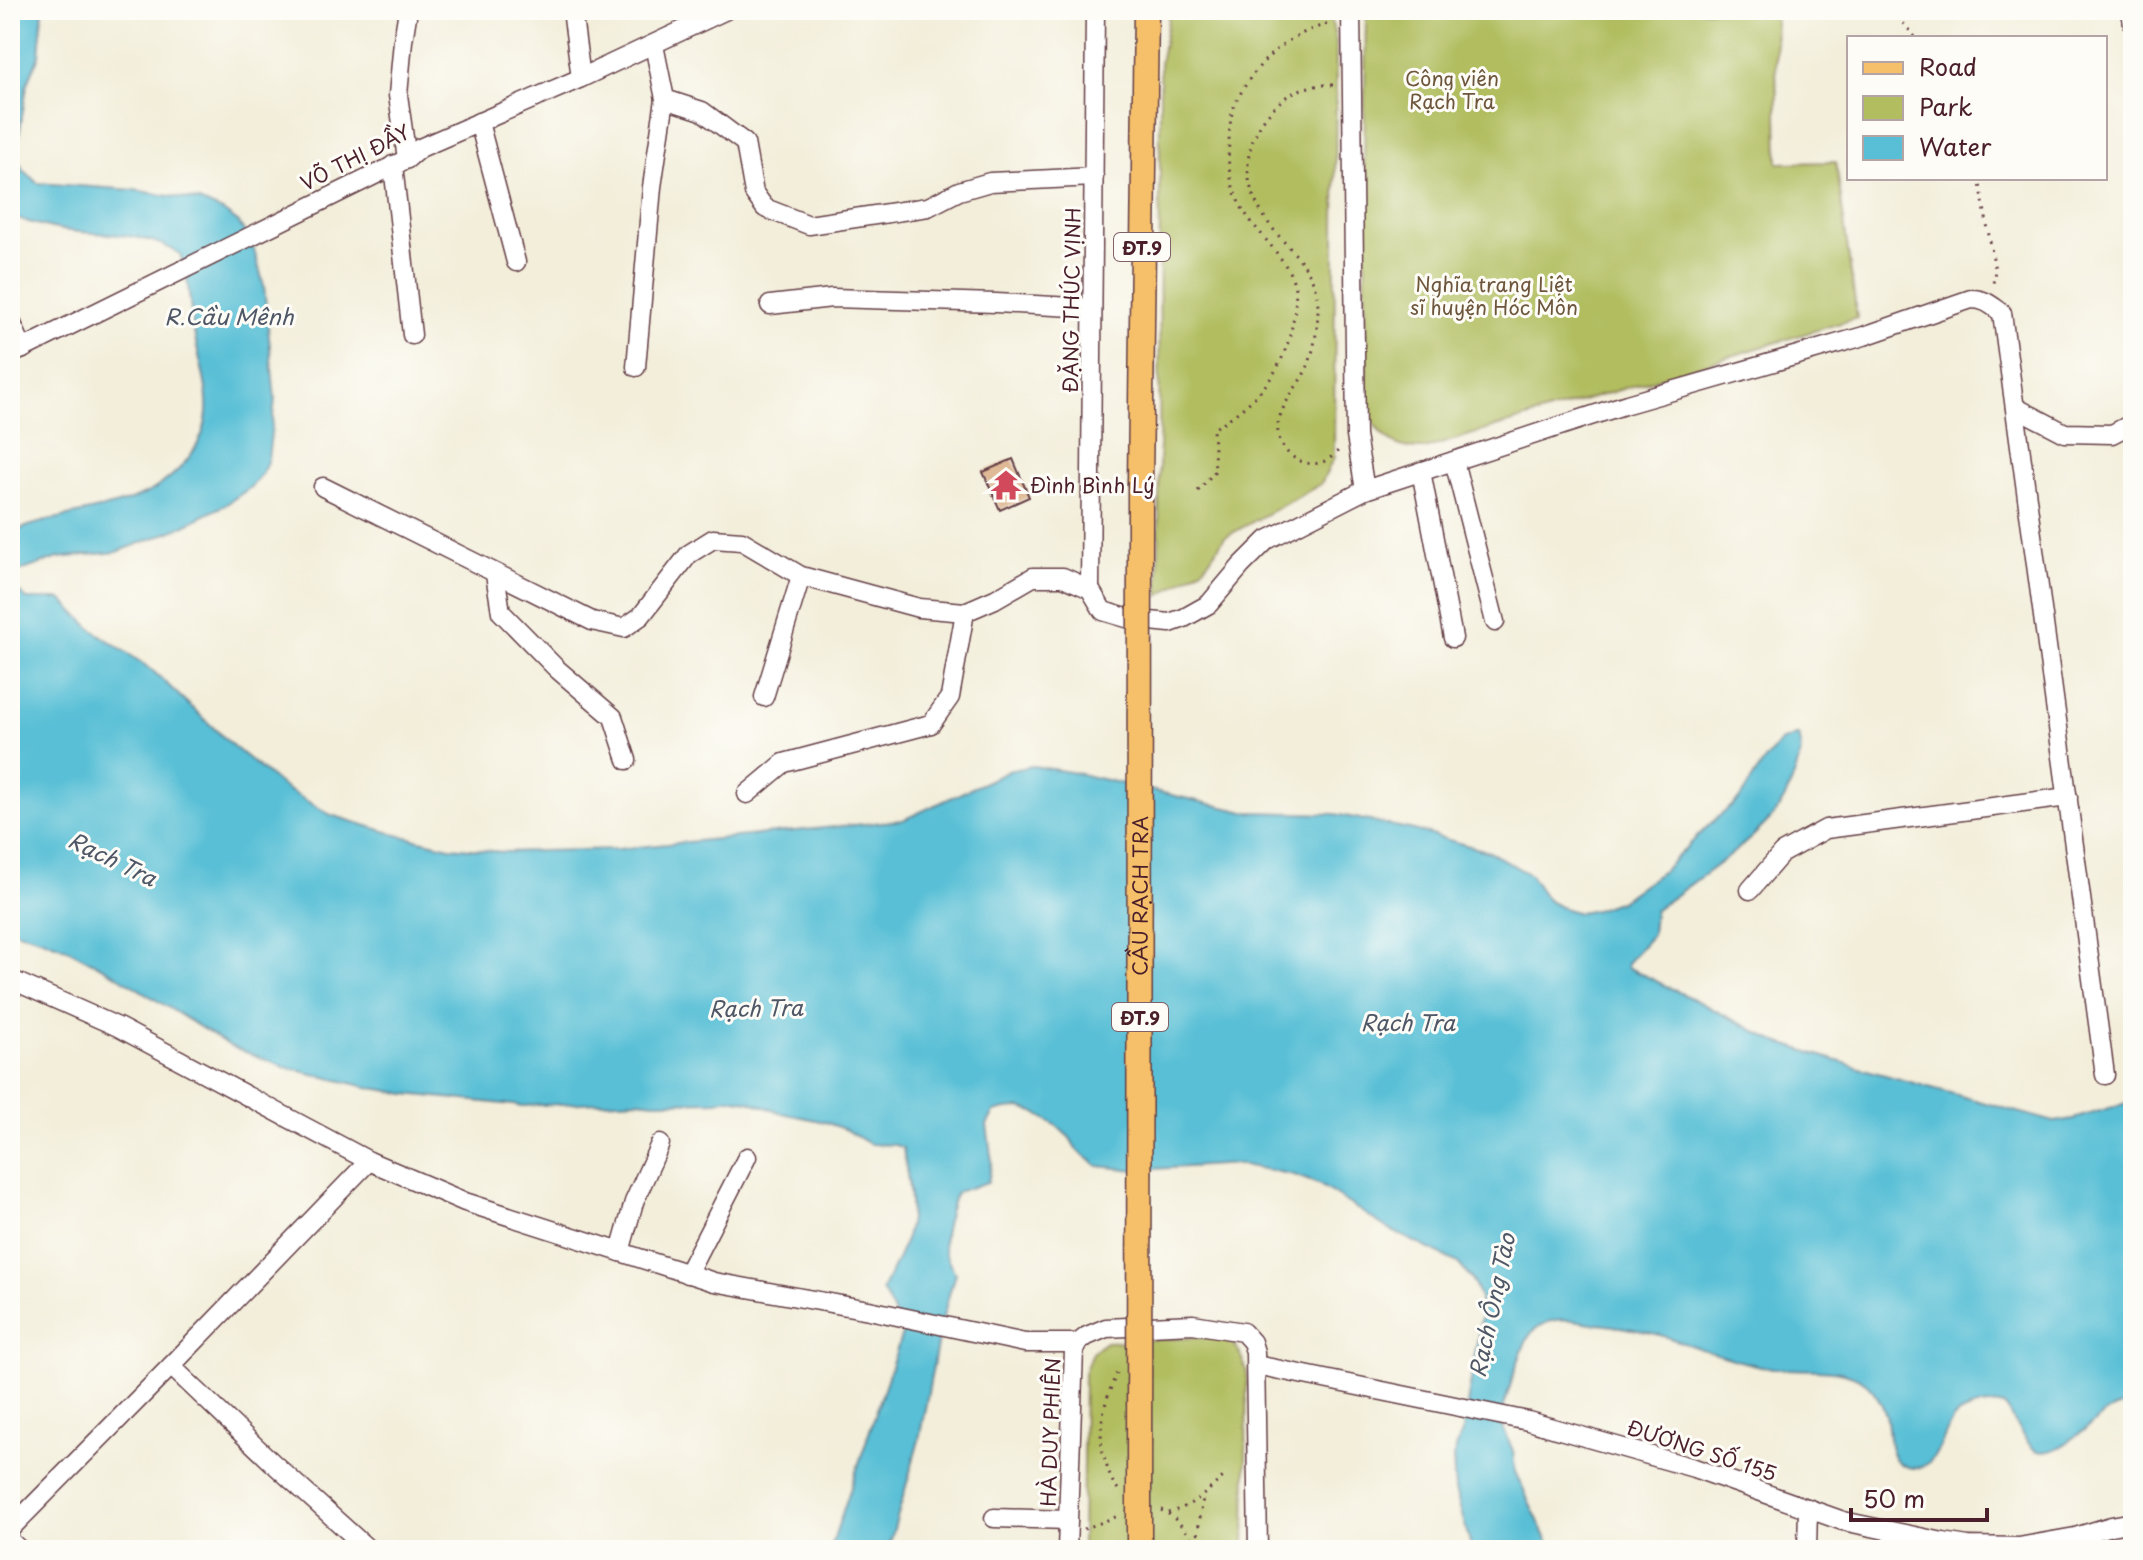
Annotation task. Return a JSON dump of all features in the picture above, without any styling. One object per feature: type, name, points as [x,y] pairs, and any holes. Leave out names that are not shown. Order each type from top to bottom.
[{"type":"main road","name":"CẦU RẠCH TRA","points":[[1139,1550],[1140,483],[1146,10]]},
{"type":"street","points":[[408,10],[398,95],[412,335]]},
{"type":"street","points":[[572,10],[581,78]]},
{"type":"street","name":"VÕ THỊ ĐẦY","points":[[16,352],[400,162],[420,148],[726,10]]},
{"type":"street","name":"ĐẶNG THÚC VỊNH","points":[[1090,589],[1095,10]]},
{"type":"street","points":[[2131,10],[2133,25]]},
{"type":"street","points":[[1351,15],[1356,436],[1365,490]]},
{"type":"street","points":[[636,367],[652,187],[665,99],[654,45]]},
{"type":"street","points":[[665,99],[702,111],[745,143],[754,193],[765,208],[809,225],[928,207],[959,191],[990,182],[1094,177]]},
{"type":"street","points":[[479,122],[516,262]]},
{"type":"street","points":[[770,305],[832,298],[1092,308]]},
{"type":"street","points":[[323,487],[592,621],[624,628],[641,616],[689,554],[713,539],[742,541],[801,576],[919,608],[965,612],[1033,577],[1063,577],[1090,589],[1103,611],[1130,619],[1170,623],[1209,604],[1267,540],[1365,490],[1627,404],[1864,336],[1971,299],[1983,299],[2002,313],[2105,1075]]},
{"type":"street","points":[[10,319],[16,352]]},
{"type":"street","points":[[2015,407],[2065,433],[2112,434],[2133,423]]},
{"type":"street","points":[[1454,461],[1495,622]]},
{"type":"street","points":[[1421,471],[1453,638]]},
{"type":"street","points":[[495,574],[501,612],[557,669],[613,717],[627,760]]},
{"type":"street","points":[[764,697],[801,576]]},
{"type":"street","points":[[747,794],[784,763],[931,724],[950,697],[965,612]]},
{"type":"street","points":[[1750,890],[1782,853],[1826,829],[2068,797]]},
{"type":"street","points":[[10,979],[118,1027],[369,1161],[465,1202],[687,1274],[744,1289],[869,1310],[1025,1343],[1078,1343]]},
{"type":"street","points":[[620,1252],[634,1202],[660,1144]]},
{"type":"street","points":[[687,1274],[747,1157]]},
{"type":"street","points":[[10,1529],[369,1161]]},
{"type":"street","name":"HÀ DUY PHIÊN","points":[[1068,1535],[1072,1358],[1078,1343],[1106,1328],[1193,1324],[1243,1332],[1252,1342],[1256,1365]]},
{"type":"street","points":[[1256,1365],[1258,1550]]},
{"type":"street","name":"ĐƯƠNG SỐ 155","points":[[1256,1365],[1507,1416],[1694,1468],[1866,1527],[1968,1546],[2074,1544],[2111,1526],[2133,1522]]},
{"type":"street","points":[[171,1366],[369,1550]]},
{"type":"street","points":[[1807,1550],[1808,1508]]},
{"type":"street","points":[[994,1518],[1068,1535]]},
{"type":"street","points":[[10,1541],[20,1550]]},
{"type":"path","points":[[1894,10],[1914,36]]},
{"type":"path","points":[[1198,491],[1215,471],[1213,429],[1244,408],[1278,369],[1288,344],[1296,301],[1294,281],[1285,264],[1246,215],[1236,197],[1228,154],[1233,110],[1257,68],[1274,50],[1314,27],[1351,15]]},
{"type":"path","points":[[1353,90],[1340,85],[1315,84],[1295,91],[1272,109],[1256,131],[1248,154],[1248,172],[1253,196],[1272,228],[1310,272],[1318,307],[1315,338],[1308,364],[1281,413],[1278,426],[1280,442],[1295,460],[1310,464],[1326,460],[1356,436]]},
{"type":"path","points":[[1979,180],[1995,270],[1990,304]]},
{"type":"path","points":[[1168,1513],[1189,1506],[1223,1477]]},
{"type":"path","points":[[1200,1550],[1198,1531],[1203,1496]]},
{"type":"path","points":[[1068,1535],[1122,1514]]},
{"type":"green space","points":[[1170,10],[1329,10],[1336,42],[1334,457],[1321,484],[1225,537],[1205,566],[1159,596],[1160,63]]},
{"type":"green space","name":"Nghĩa trang Liệt sĩ huyện Hóc Môn","points":[[1366,10],[1775,10],[1778,163],[1836,162],[1857,318],[1424,449],[1404,447],[1388,440],[1376,427],[1367,409],[1364,170]]},
{"type":"green space","points":[[1209,1337],[1236,1347],[1247,1373],[1245,1550],[1082,1550],[1084,1373],[1092,1352],[1106,1342]]},
{"type":"water","name":"R.Cầu Mênh","points":[[10,10],[43,10],[39,55],[27,85],[16,155],[24,171],[38,183],[134,190],[199,201],[223,211],[239,223],[253,246],[264,286],[275,399],[268,459],[262,474],[251,487],[225,505],[175,530],[117,552],[58,558],[17,572],[10,579],[10,533],[129,501],[159,486],[194,451],[203,433],[207,398],[187,278],[180,254],[141,238],[62,230],[10,215]]},
{"type":"water","name":"Rạch Tra","points":[[10,584],[27,599],[61,599],[92,629],[152,670],[234,747],[283,787],[331,815],[450,847],[503,852],[618,849],[903,820],[1011,770],[1033,766],[1245,812],[1335,814],[1414,830],[1490,852],[1530,875],[1547,900],[1579,913],[1620,901],[1663,871],[1739,800],[1780,742],[1799,735],[1799,762],[1779,808],[1743,844],[1654,911],[1652,935],[1627,963],[1627,967],[1774,1041],[2054,1122],[2133,1101],[2133,1402],[2109,1411],[2062,1446],[2042,1452],[2026,1441],[2005,1407],[1974,1408],[1954,1418],[1938,1451],[1926,1465],[1908,1467],[1900,1463],[1892,1452],[1886,1415],[1878,1398],[1867,1384],[1857,1378],[1834,1371],[1760,1366],[1644,1331],[1555,1320],[1540,1326],[1530,1335],[1517,1364],[1500,1420],[1513,1451],[1515,1472],[1552,1550],[1472,1550],[1455,1490],[1453,1457],[1463,1430],[1482,1311],[1479,1294],[1458,1263],[1390,1230],[1318,1184],[1294,1175],[1238,1164],[1136,1170],[1098,1166],[1077,1150],[1057,1126],[1034,1112],[1020,1108],[1006,1109],[994,1112],[987,1125],[992,1162],[988,1182],[957,1192],[952,1201],[944,1246],[955,1273],[941,1324],[919,1440],[888,1550],[830,1550],[903,1331],[882,1290],[903,1246],[910,1218],[903,1148],[870,1144],[825,1122],[729,1098],[717,1101],[637,1100],[523,1106],[406,1094],[288,1068],[232,1047],[116,975],[66,948],[10,930]]},
{"type":"building","name":"Đình Bình Lý","points":[[1013,459],[1029,497],[1000,510],[983,472]]},
{"type":"place","name":"Đình Bình Lý","points":[[1006,485]]},
{"type":"park label","name":"Công viên Rạch Tra","points":[[1452,90]]},
{"type":"water label","name":"Rạch Ông Tào","points":[[1491,1305]]}]
